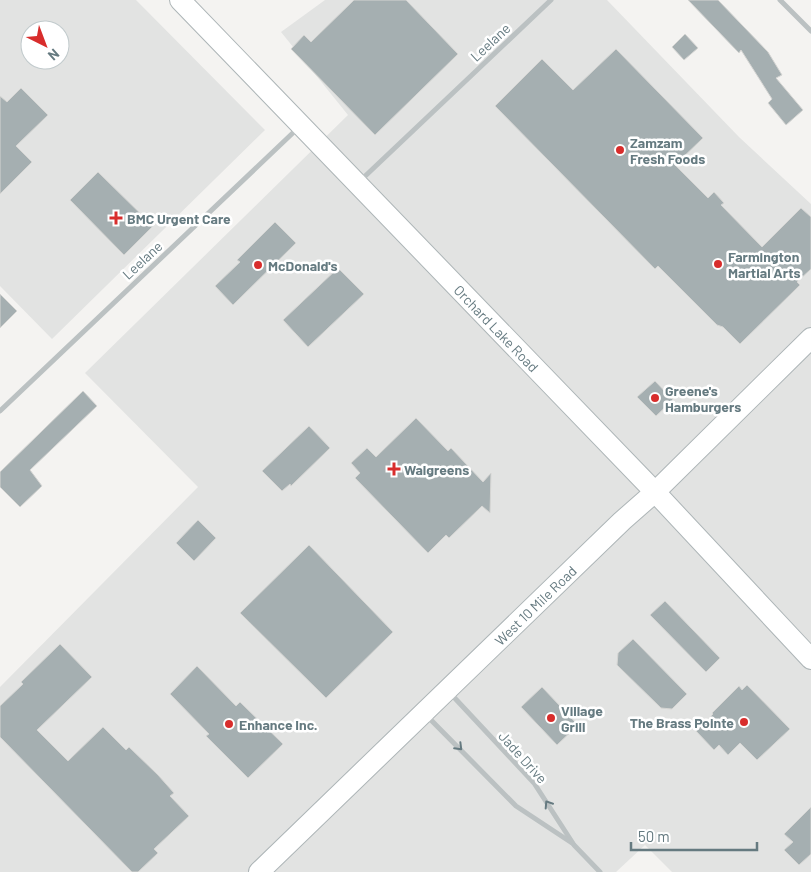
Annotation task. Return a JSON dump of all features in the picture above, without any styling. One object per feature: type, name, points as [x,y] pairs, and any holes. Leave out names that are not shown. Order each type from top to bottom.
[{"type":"main road","name":"Orchard Lake Road","points":[[180,0],[655,492],[811,659]]},
{"type":"main road","name":"West 10 Mile Road","points":[[258,872],[655,492],[811,338]]},
{"type":"street","name":"Leelane","points":[[357,184],[552,0]]},
{"type":"street","points":[[780,0],[811,32]]},
{"type":"street","name":"Leelane","points":[[0,411],[300,125]]},
{"type":"street","name":"Jade Drive","points":[[447,690],[534,783],[574,845],[600,872]]},
{"type":"street","name":"Jade Drive","points":[[424,713],[516,806],[574,845]]},
{"type":"shaded area","points":[[0,0],[136,0],[265,130],[52,339],[0,286]]},
{"type":"shaded area","points":[[325,0],[607,0],[739,137],[811,204],[811,872],[672,872],[645,845],[616,872],[0,872],[0,687],[198,487],[85,373],[348,115],[281,32]]},
{"type":"building","points":[[354,0],[406,0],[458,54],[375,135],[291,49],[304,35],[311,42]]},
{"type":"building","points":[[688,0],[718,0],[768,52],[782,75],[776,78],[803,110],[786,125],[768,103],[772,99],[741,50],[739,53]]},
{"type":"building","points":[[685,34],[698,48],[684,60],[672,47]]},
{"type":"building","points":[[616,49],[703,138],[675,165],[708,198],[714,192],[724,203],[721,205],[762,247],[801,208],[811,217],[811,269],[797,282],[800,285],[740,344],[723,327],[717,325],[658,266],[655,269],[495,106],[542,59],[573,90]]},
{"type":"building","points":[[21,88],[48,115],[16,146],[32,162],[0,194],[0,96],[7,102]]},
{"type":"building","name":"BMC Urgent Care","points":[[98,172],[153,226],[124,255],[70,200]]},
{"type":"building","name":"McDonald's","points":[[275,222],[296,243],[233,305],[215,286],[240,262],[237,260]]},
{"type":"building","points":[[338,268],[364,294],[308,347],[283,320]]},
{"type":"building","points":[[0,294],[17,311],[0,328]]},
{"type":"building","name":"Greene's Hamburgers","points":[[655,381],[673,400],[656,416],[637,397]]},
{"type":"building","points":[[83,391],[97,406],[30,470],[42,486],[20,507],[0,487],[0,472]]},
{"type":"building","name":"Walgreens","points":[[416,418],[448,451],[451,448],[483,482],[491,473],[490,513],[482,506],[449,538],[446,535],[428,553],[355,478],[360,473],[351,463],[367,448],[376,457]]},
{"type":"building","points":[[309,426],[330,448],[291,486],[290,484],[282,491],[262,471]]},
{"type":"building","points":[[198,520],[216,538],[194,561],[176,543]]},
{"type":"building","points":[[309,545],[393,632],[326,698],[240,613]]},
{"type":"building","points":[[665,601],[720,658],[706,672],[650,615]]},
{"type":"building","points":[[633,639],[687,694],[672,709],[661,708],[617,665],[618,653]]},
{"type":"building","points":[[60,644],[92,677],[37,730],[68,761],[103,727],[126,750],[129,747],[158,775],[174,793],[170,796],[189,816],[154,849],[158,853],[138,872],[132,872],[0,737],[0,706],[23,684],[21,682]]},
{"type":"building","name":"Enhance Inc.","points":[[197,666],[236,706],[240,702],[283,744],[248,778],[206,736],[209,734],[170,694]]},
{"type":"building","name":"The Brass Pointe","points":[[747,685],[790,729],[757,760],[740,743],[728,755],[719,745],[714,750],[696,731],[739,686],[742,690]]},
{"type":"building","name":"Village Grill","points":[[542,687],[578,725],[557,745],[521,707]]},
{"type":"building","points":[[811,807],[811,854],[799,865],[784,850],[793,842],[784,834]]},
{"type":"place","name":"Zamzam Fresh Foods","points":[[620,150]]},
{"type":"place","name":"BMC Urgent Care","points":[[116,218]]},
{"type":"place","name":"Farmington Martial Arts","points":[[718,264]]},
{"type":"place","name":"McDonald's","points":[[258,265]]},
{"type":"place","name":"Greene's Hamburgers","points":[[655,398]]},
{"type":"place","name":"Walgreens","points":[[394,469]]},
{"type":"place","name":"Village Grill","points":[[551,718]]},
{"type":"place","name":"The Brass Pointe","points":[[744,722]]},
{"type":"place","name":"Enhance Inc.","points":[[229,724]]}]
